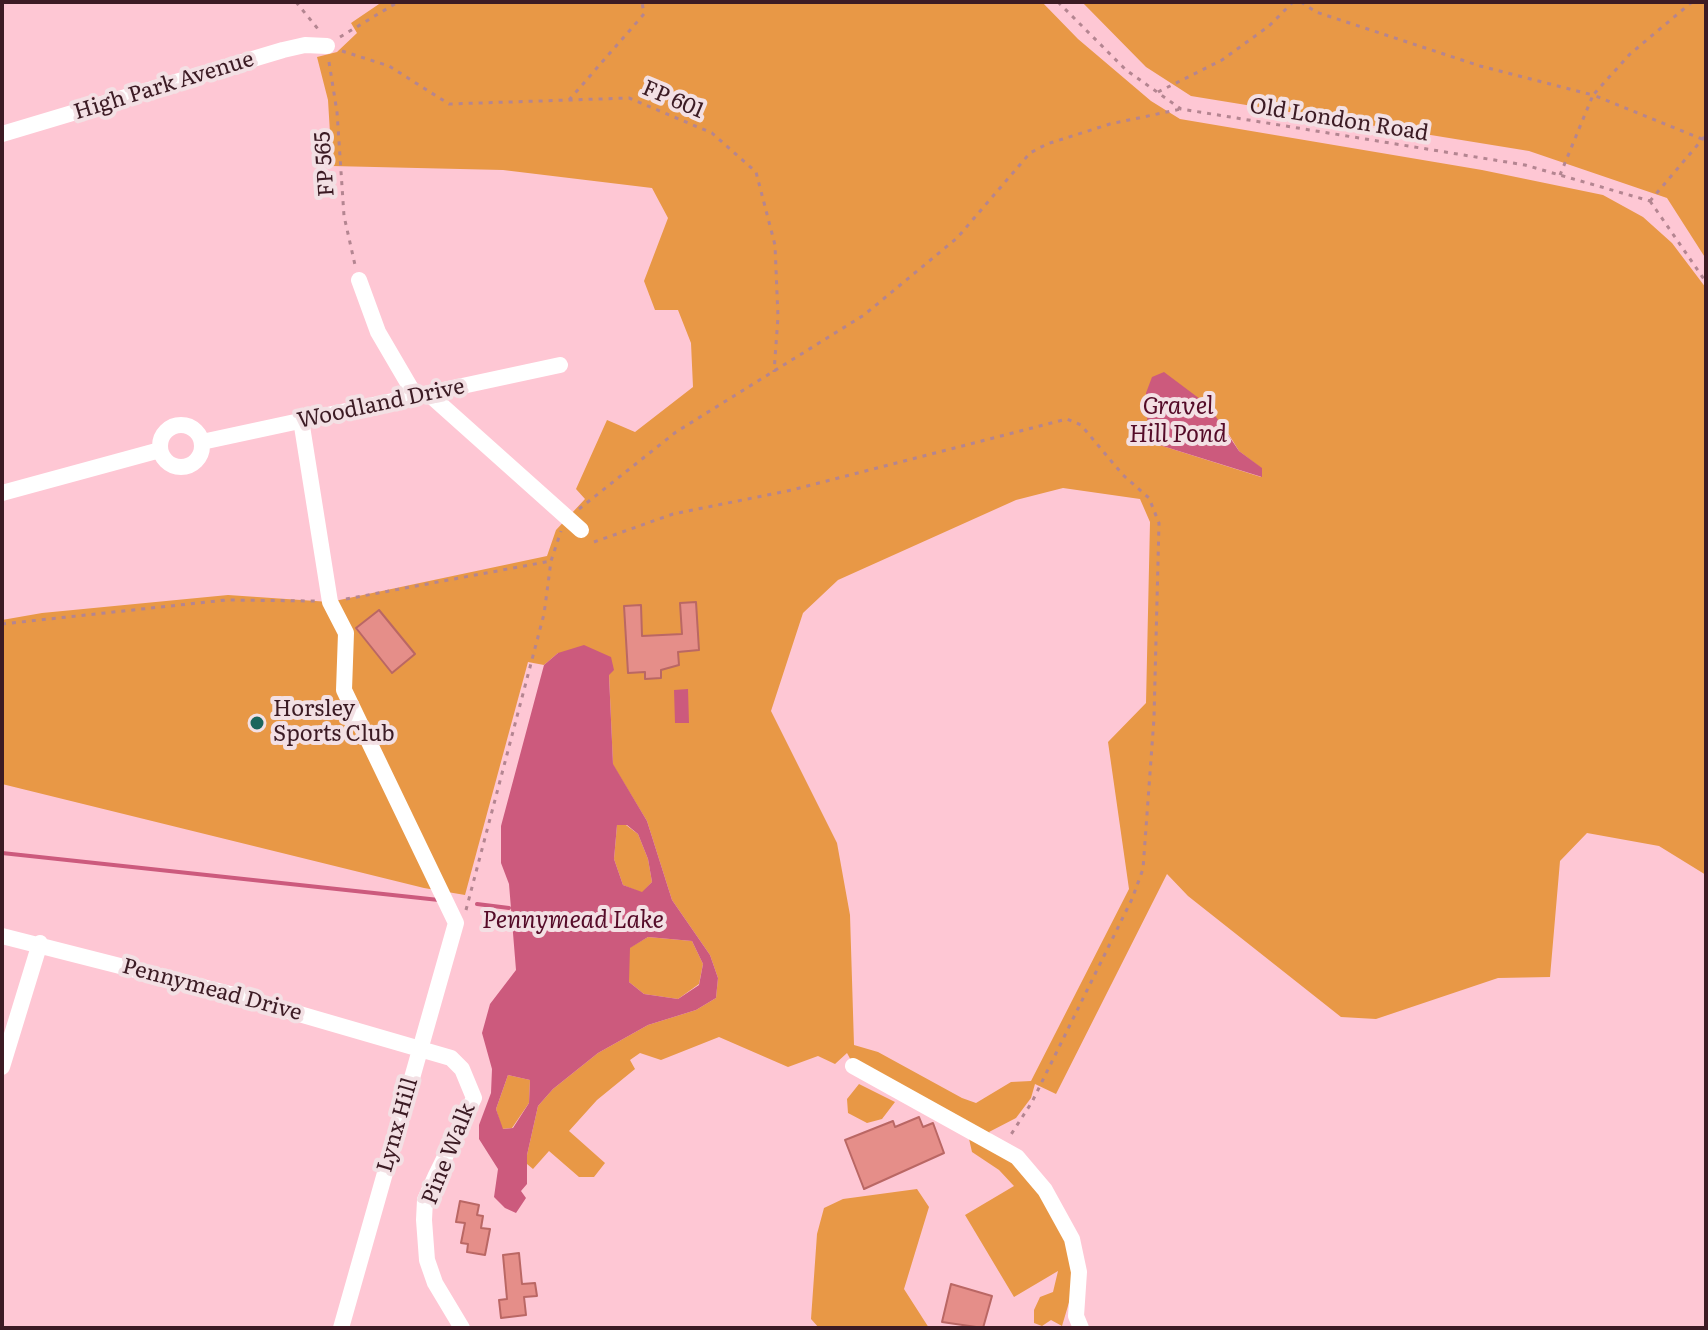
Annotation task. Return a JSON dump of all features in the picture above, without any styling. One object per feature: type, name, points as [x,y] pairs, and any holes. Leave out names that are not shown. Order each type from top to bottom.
[{"type":"street","name":"High Park Avenue","points":[[2,134],[283,50],[305,45],[327,46]]},
{"type":"street","points":[[359,280],[378,332],[423,396],[570,519]]},
{"type":"street","name":"Woodland Drive","points":[[202,442],[560,365]]},
{"type":"street","points":[[301,420],[309,453],[330,602],[346,633],[344,690],[456,923]]},
{"type":"street","points":[[177,424],[189,425],[198,432],[202,442],[195,462],[185,467],[165,460],[160,450],[161,439],[177,424]]},
{"type":"street","points":[[2,493],[160,450]]},
{"type":"street","name":"Lynx Hill","points":[[341,1328],[456,923]]},
{"type":"street","name":"Pennymead Drive","points":[[2,936],[40,943],[422,1047]]},
{"type":"street","points":[[2,1067],[40,943]]},
{"type":"street","name":"Pine Walk","points":[[422,1047],[451,1058],[462,1069],[474,1098],[425,1200],[427,1260],[435,1283],[462,1328]]},
{"type":"street","points":[[853,1066],[1004,1147],[1045,1190],[1072,1239],[1079,1272],[1076,1316],[1081,1328]]},
{"type":"path","points":[[296,2],[311,17],[327,46],[398,2]]},
{"type":"path","points":[[569,100],[644,14],[642,2]]},
{"type":"path","name":"Old London Road","points":[[1058,2],[1126,70],[1181,109],[1525,165],[1650,201]]},
{"type":"path","points":[[1158,92],[1222,60],[1269,26],[1293,2]]},
{"type":"path","points":[[1301,2],[1316,12],[1480,66],[1593,95],[1704,137],[1650,201],[1706,282]]},
{"type":"path","points":[[1560,175],[1593,95],[1630,54],[1692,2]]},
{"type":"path","name":"FP 601","points":[[327,46],[389,66],[449,104],[629,98],[712,133],[756,172],[775,245],[778,317],[773,373]]},
{"type":"path","name":"FP 565","points":[[327,46],[337,112],[344,216],[359,280]]},
{"type":"path","points":[[456,923],[465,912],[472,893],[544,614],[551,561],[570,519],[676,432],[864,315],[957,238],[1030,153],[1047,144],[1110,124],[1181,109]]},
{"type":"path","points":[[594,542],[673,514],[792,490],[1067,419],[1081,425],[1123,475],[1149,498],[1159,523],[1154,718],[1143,869],[1132,899],[1032,1102],[1004,1147]]},
{"type":"path","points":[[2,624],[226,600],[330,602],[551,561]]},
{"type":"shaded area","points":[[382,2],[1042,2],[1078,39],[1151,101],[1180,119],[1482,170],[1603,195],[1643,217],[1672,243],[1706,288],[1706,875],[1659,846],[1587,833],[1560,861],[1550,977],[1498,978],[1376,1019],[1341,1017],[1188,896],[1167,874],[1056,1094],[1035,1084],[1031,1098],[1016,1118],[989,1132],[1032,1181],[1069,1240],[1073,1289],[1062,1326],[1051,1320],[1042,1326],[1034,1323],[1034,1310],[1040,1297],[1053,1292],[1058,1271],[1014,1297],[965,1215],[1014,1186],[999,1170],[972,1152],[967,1130],[858,1073],[847,1053],[835,1064],[818,1056],[788,1067],[719,1037],[661,1060],[640,1053],[630,1060],[635,1069],[597,1100],[569,1131],[605,1163],[594,1177],[579,1177],[549,1151],[533,1169],[527,1164],[527,1155],[538,1106],[553,1089],[598,1053],[648,1025],[696,1010],[716,998],[718,978],[710,955],[672,900],[647,821],[613,765],[609,674],[558,653],[544,665],[528,662],[465,895],[424,888],[2,784],[2,620],[42,613],[228,595],[330,602],[547,556],[556,530],[585,499],[576,489],[607,420],[635,432],[693,387],[691,343],[678,310],[655,310],[644,281],[668,218],[652,188],[503,170],[332,166],[328,100],[317,57],[337,52],[357,33],[351,23]],"holes":[[[1220,420],[1239,451],[1261,468],[1261,477],[1153,443]],[[1063,488],[1140,499],[1150,522],[1146,703],[1108,742],[1129,889],[1031,1081],[1011,1082],[976,1103],[878,1052],[854,1045],[850,915],[837,843],[771,711],[803,613],[838,580],[1016,500]]]},
{"type":"shaded area","points":[[1082,2],[1706,2],[1706,259],[1667,198],[1529,151],[1191,96],[1146,67]]},
{"type":"shaded area","points":[[617,825],[626,825],[638,834],[648,859],[652,882],[642,893],[623,885],[614,859]]},
{"type":"shaded area","points":[[648,937],[692,941],[703,964],[699,984],[678,999],[644,994],[629,982],[629,948]]},
{"type":"shaded area","points":[[508,1075],[530,1080],[529,1103],[512,1128],[502,1129],[496,1109]]},
{"type":"shaded area","points":[[859,1084],[895,1102],[882,1119],[867,1123],[848,1113],[847,1099]]},
{"type":"shaded area","points":[[917,1189],[929,1207],[904,1289],[929,1328],[819,1328],[811,1319],[817,1234],[824,1208],[843,1199]]},
{"type":"water","name":"Gravel Hill Pond","points":[[1164,372],[1208,405],[1239,451],[1262,468],[1262,477],[1153,443],[1148,436],[1146,393],[1152,377]]},
{"type":"water","name":"Pennymead Lake","points":[[584,645],[611,657],[614,670],[609,675],[613,764],[647,821],[672,900],[710,955],[718,978],[716,998],[696,1010],[648,1025],[598,1053],[553,1089],[538,1106],[527,1155],[527,1184],[521,1191],[526,1198],[516,1213],[505,1208],[494,1197],[498,1169],[479,1139],[479,1125],[491,1093],[492,1069],[482,1033],[490,1004],[516,970],[509,884],[501,863],[501,826],[544,665],[558,653]],"holes":[[[617,825],[627,825],[638,834],[648,859],[652,882],[642,892],[623,885],[614,859]],[[648,937],[692,941],[703,964],[699,985],[678,999],[644,994],[629,982],[630,948]],[[508,1075],[530,1080],[529,1103],[513,1128],[503,1129],[496,1109]]]},
{"type":"water","points":[[688,689],[689,723],[675,723],[674,690]]},
{"type":"building","points":[[696,602],[699,650],[678,652],[679,665],[661,670],[661,678],[645,679],[645,672],[628,673],[624,606],[641,605],[642,636],[682,634],[680,603]]},
{"type":"building","points":[[379,610],[415,654],[392,673],[356,628]]},
{"type":"building","points":[[919,1117],[923,1127],[933,1123],[944,1153],[864,1189],[845,1140],[893,1121],[895,1127]]},
{"type":"building","points":[[460,1201],[479,1205],[477,1215],[483,1216],[481,1228],[490,1229],[485,1255],[467,1252],[468,1244],[461,1243],[465,1223],[456,1222]]},
{"type":"building","points":[[519,1253],[522,1284],[535,1283],[537,1296],[524,1297],[526,1315],[501,1318],[499,1300],[507,1299],[503,1255]]},
{"type":"building","points":[[951,1284],[992,1296],[983,1328],[942,1322]]},
{"type":"waterway","points":[[2,853],[439,900]]},
{"type":"waterway","points":[[477,904],[509,908]]},
{"type":"place","name":"Horsley Sports Club","points":[[257,723]]}]
